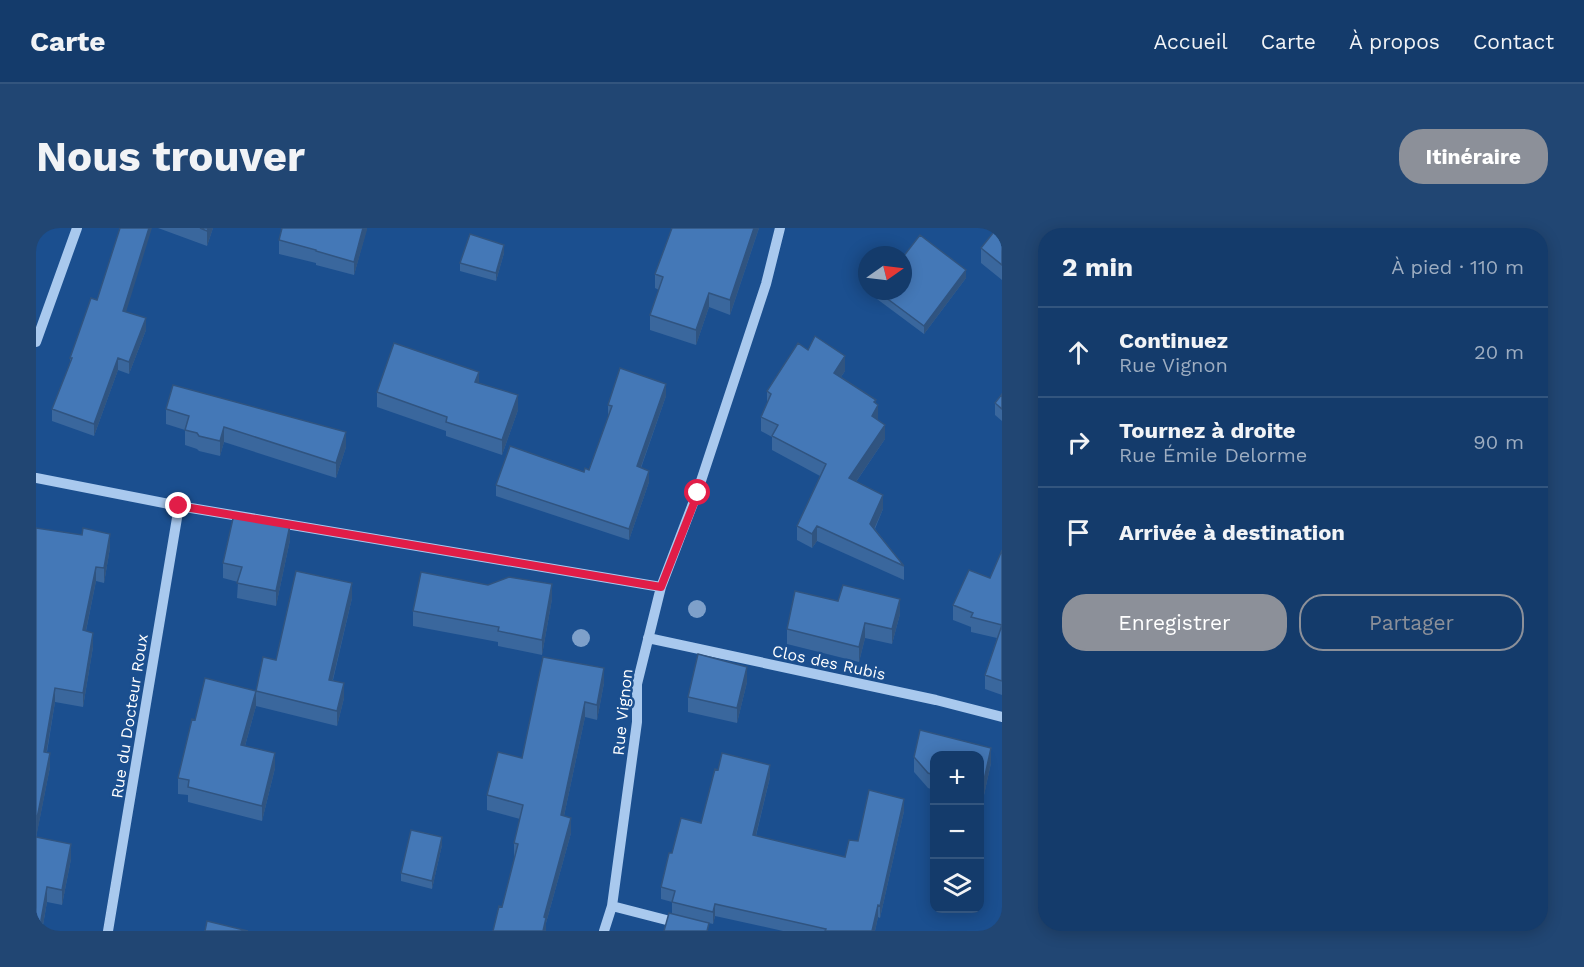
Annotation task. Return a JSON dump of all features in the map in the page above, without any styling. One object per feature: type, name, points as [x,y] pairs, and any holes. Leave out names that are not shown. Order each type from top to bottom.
[{"type":"street","points":[[36,342],[77,228]]},
{"type":"street","name":"Rue Vignon","points":[[604,931],[612,906],[637,722],[637,684],[648,638],[661,587],[698,493],[766,284],[780,228]]},
{"type":"street","points":[[36,478],[179,506],[661,587]]},
{"type":"street","name":"Rue du Docteur Roux","points":[[108,931],[179,506]]},
{"type":"street","name":"Clos des Rubis","points":[[648,638],[936,700],[1002,717]]},
{"type":"street","points":[[612,906],[688,925]]},
{"type":"building","points":[[120,228],[149,228],[123,311],[146,318],[129,362],[118,358],[94,424],[52,409],[72,358],[70,358],[91,298],[97,300]]},
{"type":"building","points":[[282,228],[363,228],[354,262],[279,240]]},
{"type":"building","points":[[672,228],[754,228],[730,300],[709,293],[696,330],[650,315],[663,277],[655,274]]},
{"type":"building","points":[[997,228],[1002,228],[1002,265],[981,248]]},
{"type":"building","points":[[470,234],[504,245],[496,273],[460,263]]},
{"type":"building","points":[[920,235],[966,270],[924,326],[889,300],[912,300],[912,246]]},
{"type":"building","points":[[815,336],[845,356],[834,373],[876,400],[874,402],[878,405],[872,416],[885,425],[849,478],[883,495],[870,524],[904,566],[817,526],[812,534],[797,526],[826,464],[772,436],[778,425],[761,417],[771,394],[767,391],[798,343],[808,350]]},
{"type":"building","points":[[394,343],[479,372],[475,382],[518,395],[502,440],[446,422],[447,417],[377,392]]},
{"type":"building","points":[[620,368],[666,384],[637,466],[649,471],[629,529],[496,485],[510,446],[584,472],[585,468],[589,470],[612,406],[608,405]]},
{"type":"building","points":[[173,385],[346,432],[336,463],[224,427],[220,441],[185,430],[189,416],[166,409]]},
{"type":"building","points":[[1002,394],[1002,409],[995,403]]},
{"type":"building","points":[[234,514],[290,525],[276,591],[237,583],[242,567],[223,563]]},
{"type":"building","points":[[36,528],[82,535],[83,528],[110,534],[104,568],[96,567],[83,630],[93,633],[83,693],[55,688],[44,752],[50,753],[36,823]]},
{"type":"building","points":[[1002,550],[1002,625],[971,617],[973,613],[953,605],[969,570],[990,578]]},
{"type":"building","points":[[296,571],[352,583],[329,680],[344,683],[337,711],[256,691],[263,657],[276,660]]},
{"type":"building","points":[[421,572],[488,585],[509,577],[552,584],[542,640],[498,631],[499,627],[413,611]]},
{"type":"building","points":[[843,585],[900,599],[892,629],[865,623],[859,647],[787,629],[795,591],[838,601]]},
{"type":"building","points":[[1002,625],[1002,681],[985,675]]},
{"type":"building","points":[[698,654],[747,667],[737,708],[688,697]]},
{"type":"building","points":[[543,657],[604,668],[597,705],[585,702],[561,815],[571,818],[544,917],[546,918],[543,931],[493,931],[499,906],[502,907],[518,844],[514,843],[523,805],[487,795],[498,752],[522,758]]},
{"type":"building","points":[[205,678],[256,691],[241,745],[275,753],[262,806],[188,787],[189,780],[178,778],[192,719],[195,720]]},
{"type":"building","points":[[920,730],[991,748],[984,780],[984,751],[930,751],[930,774],[914,757]]},
{"type":"building","points":[[722,753],[770,765],[753,835],[845,857],[849,840],[858,841],[869,790],[904,799],[880,906],[878,905],[872,931],[825,931],[826,929],[715,904],[713,912],[672,902],[675,891],[661,887],[669,853],[672,853],[681,818],[701,823],[715,769],[718,770]]},
{"type":"building","points":[[411,830],[442,837],[432,881],[401,873]]},
{"type":"building","points":[[36,837],[71,844],[62,890],[47,887],[39,931],[36,931]]},
{"type":"building","points":[[669,913],[709,923],[707,931],[664,931]]},
{"type":"building","points":[[1002,913],[1002,931],[998,931]]},
{"type":"building","points":[[207,921],[248,931],[205,931]]},
{"type":"route","points":[[179,506],[661,587],[698,493]]}]
